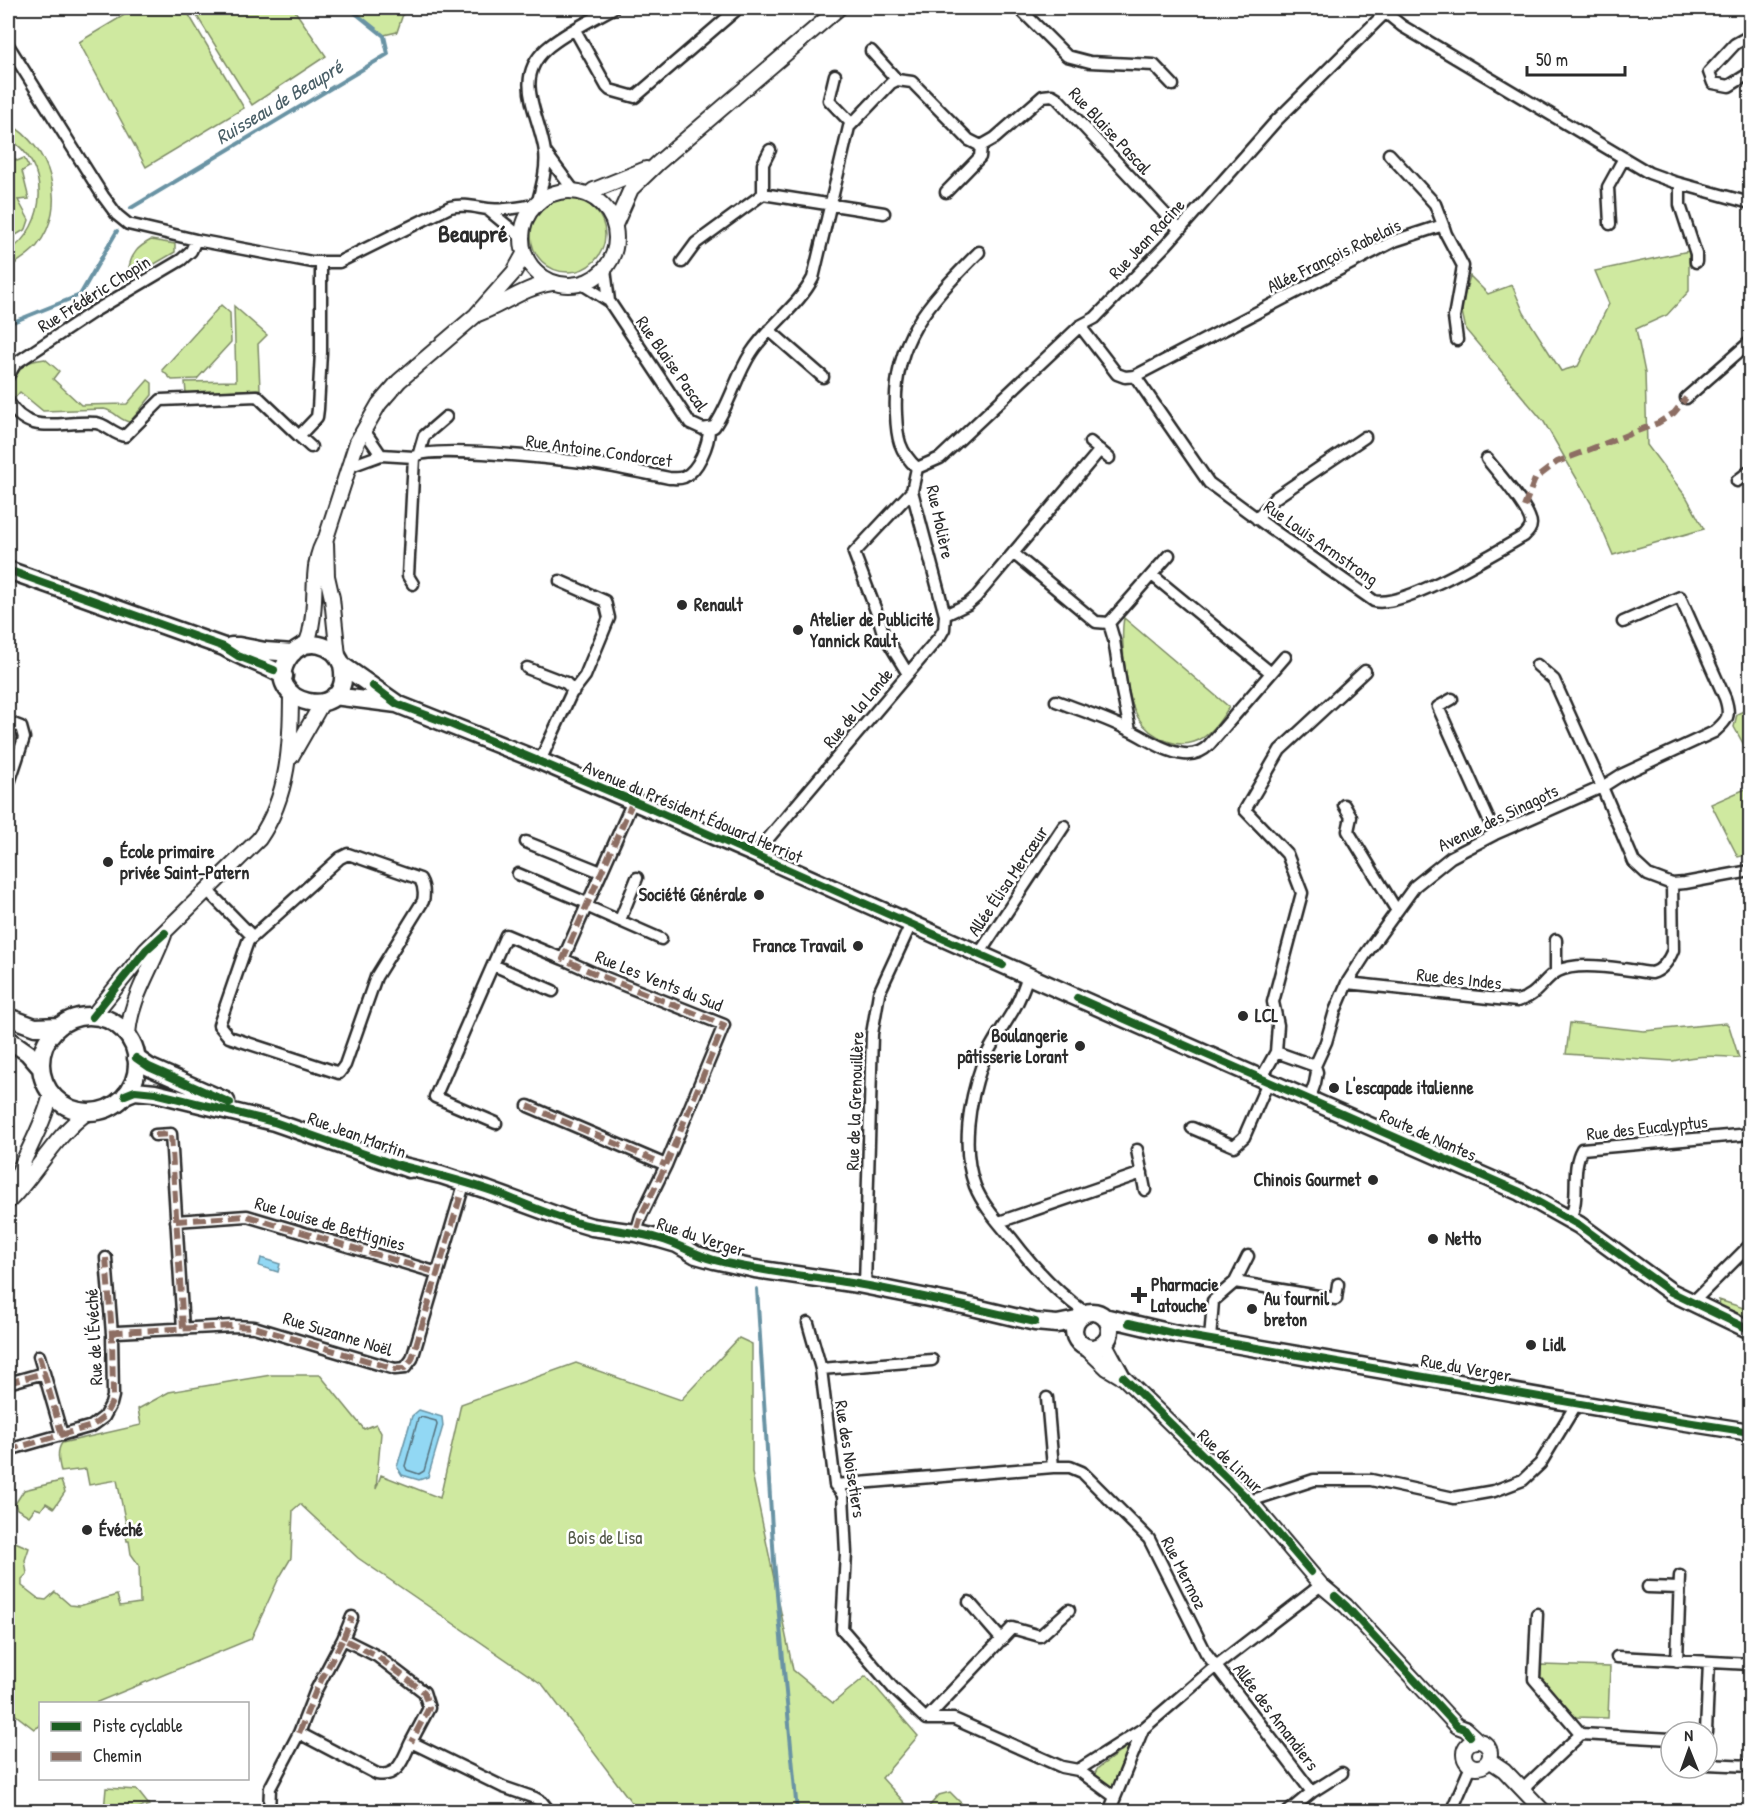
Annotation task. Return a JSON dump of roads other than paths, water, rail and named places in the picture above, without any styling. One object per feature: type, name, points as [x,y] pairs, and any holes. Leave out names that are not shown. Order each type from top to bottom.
[{"type":"main road","points":[[8,570],[224,646],[238,656],[260,663],[284,676]]},
{"type":"main road","points":[[224,646],[239,646],[265,651],[324,646],[340,660],[344,672],[342,685],[328,699],[304,702],[291,693],[284,676],[285,668],[300,649]]},
{"type":"main road","name":"Avenue du Président Édouard Herriot","points":[[340,660],[397,704],[633,801],[1077,998]]},
{"type":"main road","name":"Avenue du Président Édouard Herriot","points":[[328,699],[397,704]]},
{"type":"main road","name":"Route de Nantes","points":[[1077,998],[1520,1192],[1570,1218],[1651,1278],[1692,1303],[1750,1330]]},
{"type":"main road","points":[[8,1017],[35,1027],[60,1026]]},
{"type":"main road","points":[[81,1017],[92,1017],[112,1023],[128,1037],[136,1058],[135,1077],[125,1095],[109,1108],[88,1112],[68,1107],[51,1094],[42,1078],[41,1056],[51,1034],[60,1026],[81,1017]]},
{"type":"main road","points":[[8,1039],[28,1053],[41,1068]]},
{"type":"main road","name":"Rue Jean Martin","points":[[136,1058],[149,1067],[274,1122],[399,1165],[550,1223],[696,1255]]},
{"type":"main road","name":"Rue Jean Martin","points":[[125,1095],[135,1091],[155,1093],[274,1122]]},
{"type":"main road","name":"Rue du Verger","points":[[399,1165],[441,1175],[592,1227],[636,1233],[677,1244],[696,1255],[755,1269],[865,1286],[1035,1322],[1057,1324],[1082,1316]]},
{"type":"main road","points":[[1096,1312],[1106,1330],[1095,1347],[1081,1343],[1074,1330],[1082,1316],[1096,1312]]},
{"type":"main road","name":"Rue du Verger","points":[[1035,1322],[1081,1343]]},
{"type":"main road","name":"Rue du Verger","points":[[1106,1330],[1176,1334],[1750,1432]]},
{"type":"street","points":[[552,283],[535,271],[524,254],[521,237],[525,220],[537,203],[544,178],[545,152],[529,92],[530,77],[535,63],[547,48],[613,8]]},
{"type":"street","points":[[476,315],[540,285],[552,283],[572,286],[595,278],[605,269],[615,248],[615,225],[631,189],[658,163],[839,8]]},
{"type":"street","points":[[575,30],[607,87],[634,97],[735,9]]},
{"type":"street","points":[[1023,9],[1067,56],[1090,62],[1154,65],[1173,85]]},
{"type":"street","points":[[1382,10],[1402,26],[1649,173],[1750,203]]},
{"type":"street","name":"Rue Jean Racine","points":[[917,468],[940,458],[1080,326],[1095,318],[1167,244],[1276,121],[1382,10]]},
{"type":"street","points":[[1750,44],[1744,39],[1735,44],[1708,72],[1713,83],[1729,86],[1750,73]]},
{"type":"street","points":[[8,45],[117,215],[128,224],[196,240],[321,263],[339,262],[450,207],[465,204],[487,209],[506,209],[537,203],[559,192],[581,193],[594,190],[658,163]]},
{"type":"street","points":[[871,51],[897,80],[912,82],[969,140],[981,146]]},
{"type":"street","points":[[835,75],[829,100],[852,124]]},
{"type":"street","name":"Rue Blaise Pascal","points":[[582,284],[609,301],[690,423],[696,427],[709,429],[714,427],[745,363],[769,330],[805,292],[813,278],[825,237],[847,132],[891,83],[897,80]]},
{"type":"street","name":"Rue Blaise Pascal","points":[[946,192],[980,156],[981,146],[994,138],[1043,96],[1052,95],[1058,98],[1179,230]]},
{"type":"street","points":[[764,195],[763,164],[770,150]]},
{"type":"street","points":[[545,152],[581,193],[604,207],[615,225]]},
{"type":"street","points":[[1389,154],[1435,204],[1446,234],[1464,266],[1454,317],[1456,340]]},
{"type":"street","points":[[1610,224],[1608,187],[1624,158]]},
{"type":"street","points":[[1680,184],[1680,205],[1696,254],[1696,262]]},
{"type":"street","points":[[682,262],[696,243],[764,195],[884,213]]},
{"type":"street","points":[[487,209],[521,237]]},
{"type":"street","name":"Allée François Rabelais","points":[[1135,376],[1394,241],[1443,225]]},
{"type":"street","name":"Rue Frédéric Chopin","points":[[8,376],[16,363],[93,312],[182,260],[191,251],[196,240]]},
{"type":"street","name":"Rue Molière","points":[[945,615],[912,491],[917,468],[905,456],[898,437],[896,402],[900,366],[911,334],[926,309],[979,252]]},
{"type":"street","points":[[300,649],[312,622],[320,548],[326,538],[348,467],[363,431],[379,404],[399,381],[476,315],[514,272],[524,254]]},
{"type":"street","points":[[299,436],[316,417],[318,409],[321,352],[321,263]]},
{"type":"street","name":"Rue Blaise Pascal","points":[[605,269],[609,301]]},
{"type":"street","points":[[1080,326],[1117,374],[1125,377],[1135,376]]},
{"type":"street","points":[[769,330],[824,377]]},
{"type":"street","points":[[1686,398],[1750,342]]},
{"type":"street","name":"Rue Louis Armstrong","points":[[1135,376],[1209,483],[1374,601],[1386,602],[1450,578],[1524,536],[1530,530],[1531,524],[1524,507],[1487,459]]},
{"type":"street","points":[[8,401],[13,411],[30,423],[97,423],[125,436],[161,400],[257,396],[311,447]]},
{"type":"street","points":[[413,584],[408,576],[416,455],[424,436],[446,417]]},
{"type":"street","name":"Rue Antoine Condorcet","points":[[348,467],[381,455],[470,452],[593,464],[678,478],[685,476],[696,466],[709,438],[709,429]]},
{"type":"street","points":[[363,431],[381,455]]},
{"type":"street","points":[[1257,519],[1275,498],[1365,437]]},
{"type":"street","points":[[1090,442],[1109,458]]},
{"type":"street","points":[[945,615],[968,604],[976,597],[1100,450]]},
{"type":"street","points":[[1737,481],[1750,471]]},
{"type":"street","points":[[908,674],[883,633],[854,553],[912,491]]},
{"type":"street","points":[[326,538],[327,576],[340,660]]},
{"type":"street","points":[[1013,553],[1096,622],[1109,623]]},
{"type":"street","points":[[1109,623],[1169,555]]},
{"type":"street","points":[[1152,575],[1270,672]]},
{"type":"street","points":[[540,761],[574,690],[589,666],[609,618],[605,601],[560,580]]},
{"type":"street","name":"Avenue des Sinagots","points":[[1309,1100],[1317,1072],[1315,1066],[1347,983],[1415,886],[1431,871],[1451,857],[1495,834],[1602,787],[1621,775],[1714,732],[1725,723],[1729,711],[1680,597],[1623,622]]},
{"type":"street","name":"Rue de la Lande","points":[[755,854],[940,636],[944,629],[945,615]]},
{"type":"street","points":[[1109,623],[1130,730]]},
{"type":"street","points":[[1056,702],[1130,730],[1153,743],[1183,754],[1203,751],[1285,657]]},
{"type":"street","points":[[1537,665],[1554,680],[1634,862],[1648,875],[1672,884],[1750,871]]},
{"type":"street","points":[[527,668],[566,683],[574,690]]},
{"type":"street","points":[[1192,1128],[1233,1146],[1244,1137],[1276,1052],[1278,1024],[1272,1002],[1302,893],[1287,854],[1245,810],[1280,750],[1365,672]]},
{"type":"street","points":[[92,1017],[146,950],[259,839],[267,828],[279,797],[288,761],[291,693]]},
{"type":"street","points":[[288,761],[328,699]]},
{"type":"street","points":[[1452,699],[1438,707],[1495,834]]},
{"type":"street","points":[[8,722],[21,727],[24,738],[8,786]]},
{"type":"street","points":[[496,1123],[435,1097],[506,935],[563,959],[633,801]]},
{"type":"street","points":[[1344,805],[1351,817],[1347,831],[1397,911]]},
{"type":"street","name":"Allée Élisa Mercœur","points":[[979,954],[1064,826]]},
{"type":"street","points":[[526,842],[602,872]]},
{"type":"street","points":[[348,854],[420,879],[423,885],[423,901],[376,977],[345,1065],[339,1073],[229,1037],[219,1025],[248,941],[252,936],[348,854]]},
{"type":"street","points":[[518,874],[661,939]]},
{"type":"street","points":[[620,920],[637,878]]},
{"type":"street","points":[[1556,940],[1556,972],[1574,965],[1652,973],[1658,971],[1669,960],[1673,950],[1672,884]]},
{"type":"street","points":[[207,890],[252,936]]},
{"type":"street","name":"Rue de la Grenouillère","points":[[865,1286],[872,1034],[879,993],[911,924]]},
{"type":"street","points":[[128,1037],[134,1004],[158,954],[165,933]]},
{"type":"street","name":"Rue Les Vents du Sud","points":[[563,959],[724,1025],[666,1165],[641,1216],[636,1233]]},
{"type":"street","points":[[493,965],[553,991]]},
{"type":"street","name":"Rue des Indes","points":[[1347,983],[1517,1001],[1525,999],[1540,989],[1556,972]]},
{"type":"street","points":[[1028,976],[1015,1008],[996,1037],[983,1064],[972,1105],[968,1146],[972,1175],[982,1200],[999,1222],[1045,1280],[1082,1316]]},
{"type":"street","points":[[1276,1052],[1315,1066]]},
{"type":"street","points":[[8,1202],[14,1182],[47,1112],[51,1094]]},
{"type":"street","points":[[528,1106],[666,1165]]},
{"type":"street","points":[[8,1202],[27,1182],[63,1135],[88,1112]]},
{"type":"street","points":[[155,1135],[171,1134],[183,1329]]},
{"type":"street","name":"Rue des Eucalyptus","points":[[1570,1218],[1575,1209],[1577,1157],[1582,1149],[1750,1134]]},
{"type":"street","points":[[1137,1150],[1145,1190]]},
{"type":"street","points":[[999,1222],[1142,1173]]},
{"type":"street","name":"Rue Suzanne Noël","points":[[112,1334],[233,1326],[254,1327],[395,1369],[405,1368],[412,1359],[462,1191]]},
{"type":"street","name":"Rue Louise de Bettignies","points":[[176,1221],[247,1216],[438,1273]]},
{"type":"street","points":[[1692,1303],[1750,1245]]},
{"type":"street","points":[[1210,1340],[1212,1301],[1235,1282],[1248,1256]]},
{"type":"street","name":"Rue de l'Évéché","points":[[8,1450],[92,1426],[108,1411],[113,1396],[112,1334],[106,1258]]},
{"type":"street","points":[[1235,1282],[1335,1299],[1338,1284]]},
{"type":"street","name":"Rue des Noisetiers","points":[[808,1323],[821,1369],[835,1485],[843,1495],[846,1553],[843,1629],[893,1688],[926,1719]]},
{"type":"street","name":"Rue de Limur","points":[[1106,1330],[1123,1377]]},
{"type":"street","name":"Rue de Limur","points":[[1081,1343],[1107,1368],[1123,1377],[1250,1501],[1321,1585],[1346,1606],[1457,1726],[1465,1730],[1472,1745],[1488,1748],[1489,1760],[1504,1770],[1544,1812]]},
{"type":"street","points":[[39,1356],[62,1435]]},
{"type":"street","points":[[821,1369],[932,1360]]},
{"type":"street","points":[[8,1383],[44,1373]]},
{"type":"street","points":[[1047,1398],[1053,1467]]},
{"type":"street","points":[[1250,1501],[1314,1480],[1371,1480],[1454,1498],[1494,1491],[1523,1480],[1540,1464],[1577,1403]]},
{"type":"street","name":"Rue Mermoz","points":[[835,1485],[1053,1467],[1070,1467],[1082,1472],[1149,1539],[1206,1653],[1216,1666]]},
{"type":"street","points":[[1677,1661],[1680,1576]]},
{"type":"street","points":[[1078,1770],[1144,1728],[1216,1666],[1321,1585]]},
{"type":"street","points":[[1648,1587],[1680,1588]]},
{"type":"street","points":[[969,1602],[1002,1640]]},
{"type":"street","points":[[926,1719],[1012,1628],[1040,1636],[1069,1610]]},
{"type":"street","points":[[1537,1614],[1534,1679],[1581,1734],[1659,1738]]},
{"type":"street","points":[[269,1812],[270,1788],[299,1734],[316,1690],[352,1617]]},
{"type":"street","points":[[299,1734],[377,1773],[389,1775],[397,1768],[429,1708],[424,1692],[377,1656],[343,1639]]},
{"type":"street","points":[[1617,1657],[1750,1664]]},
{"type":"street","points":[[1707,1720],[1709,1662]]},
{"type":"street","name":"Allée des Amandiers","points":[[1216,1666],[1312,1792],[1288,1812]]},
{"type":"street","points":[[926,1719],[954,1719],[1062,1767],[1078,1770],[1115,1797]]},
{"type":"street","points":[[1109,1812],[1144,1728]]},
{"type":"street","points":[[1523,1789],[1581,1734]]},
{"type":"street","points":[[411,1742],[503,1787],[535,1798],[542,1802],[550,1812]]},
{"type":"street","points":[[1472,1745],[1465,1760],[1471,1766],[1479,1767],[1489,1760]]},
{"type":"street","points":[[1719,1765],[1750,1766]]},
{"type":"street","points":[[1451,1812],[1471,1766]]},
{"type":"street","points":[[1312,1792],[1342,1773]]},
{"type":"water","points":[[261,1258],[280,1264],[278,1272],[259,1266]]},
{"type":"water","points":[[419,1410],[442,1417],[443,1426],[428,1477],[419,1480],[402,1475],[397,1467],[412,1416]]},
{"type":"waterway","name":"Ruisseau de Beaupré","points":[[131,208],[388,54],[384,36],[349,8]]},
{"type":"waterway","name":"Ruisseau de Beaupré","points":[[8,324],[80,295],[117,231]]},
{"type":"waterway","points":[[757,1289],[774,1561],[797,1812]]},
{"type":"place","name":"Renault","points":[[682,605]]},
{"type":"place","name":"Atelier de Publicité Yannick Rault","points":[[798,630]]},
{"type":"place","name":"École primaire privée Saint-Patern","points":[[108,862]]},
{"type":"place","name":"Société Générale","points":[[759,895]]},
{"type":"place","name":"France Travail","points":[[858,946]]},
{"type":"place","name":"LCL","points":[[1243,1016]]},
{"type":"place","name":"Boulangerie pâtisserie Lorant","points":[[1080,1046]]},
{"type":"place","name":"L'escapade italienne","points":[[1334,1088]]},
{"type":"place","name":"Chinois Gourmet","points":[[1373,1180]]},
{"type":"place","name":"Netto","points":[[1433,1239]]},
{"type":"place","name":"Pharmacie Latouche","points":[[1139,1295]]},
{"type":"place","name":"Au fournil breton","points":[[1252,1309]]},
{"type":"place","name":"Lidl","points":[[1531,1345]]},
{"type":"place","name":"Évéché","points":[[87,1530]]},
{"type":"district","name":"Beaupré","points":[[473,234]]},
{"type":"park label","name":"Bois de Lisa","points":[[605,1538]]}]
